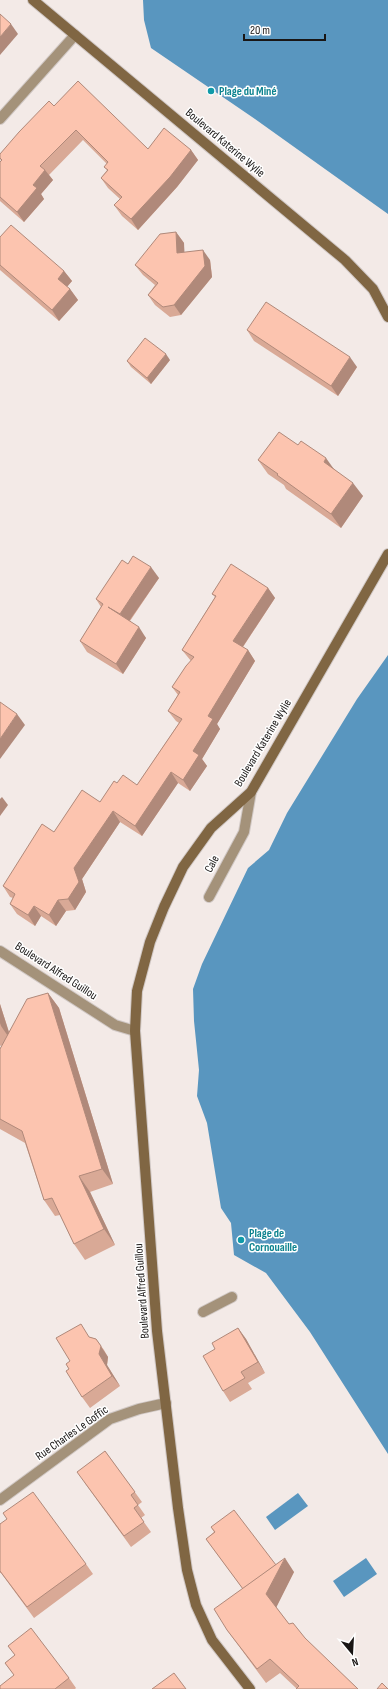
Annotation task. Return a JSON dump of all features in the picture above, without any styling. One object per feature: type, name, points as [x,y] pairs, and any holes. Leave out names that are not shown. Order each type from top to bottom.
[{"type":"street","name":"Boulevard Katerine Wylie","points":[[33,0],[345,260],[373,289],[388,317]]},
{"type":"street","points":[[0,119],[75,35]]},
{"type":"street","name":"Boulevard Katerine Wylie","points":[[136,1031],[136,1004],[143,966],[152,935],[183,867],[211,828],[251,792],[388,554]]},
{"type":"street","name":"Cale","points":[[209,897],[244,832],[251,792]]},
{"type":"street","name":"Boulevard Alfred Guillou","points":[[0,951],[115,1025],[136,1031],[157,1331],[178,1508],[187,1570],[196,1605],[212,1640],[250,1689]]},
{"type":"street","points":[[203,1312],[232,1297]]},
{"type":"street","name":"Rue Charles Le Goffic","points":[[0,1500],[110,1419],[139,1409],[166,1404]]},
{"type":"water","points":[[143,0],[388,0],[388,214],[255,119],[151,48],[144,20]]},
{"type":"water","points":[[388,655],[388,1454],[310,1332],[266,1273],[234,1255],[231,1223],[221,1208],[207,1123],[197,1096],[199,1070],[194,1021],[193,989],[202,964],[248,868],[269,850],[287,813],[357,699]]},
{"type":"water","points":[[298,1493],[308,1506],[275,1530],[266,1517]]},
{"type":"water","points":[[366,1558],[377,1574],[344,1597],[333,1581]]},
{"type":"building","points":[[0,14],[11,24],[0,37]]},
{"type":"building","points":[[78,81],[148,149],[164,128],[191,150],[170,177],[131,219],[114,205],[122,197],[101,178],[108,170],[104,167],[108,162],[76,130],[40,166],[45,170],[33,185],[37,188],[17,212],[0,197],[0,162],[2,160],[0,158],[0,154],[49,101],[54,106]]},
{"type":"building","points":[[11,225],[64,271],[58,279],[70,289],[52,310],[0,265],[0,237]]},
{"type":"building","points":[[176,232],[177,253],[203,250],[205,266],[174,305],[163,307],[148,295],[158,283],[135,265],[160,234]]},
{"type":"building","points":[[266,302],[350,357],[331,386],[247,330]]},
{"type":"building","points":[[145,338],[166,354],[147,378],[127,361]]},
{"type":"building","points":[[279,432],[298,445],[301,441],[326,458],[324,462],[353,483],[331,514],[258,460]]},
{"type":"building","points":[[133,556],[151,567],[120,614],[108,607],[139,627],[116,664],[80,641],[103,604],[96,599],[122,560],[128,564]]},
{"type":"building","points":[[231,564],[268,588],[233,641],[248,650],[208,716],[213,719],[193,751],[199,755],[183,780],[171,772],[135,826],[113,811],[74,868],[79,882],[68,899],[58,900],[49,915],[34,906],[28,915],[10,904],[15,894],[3,886],[42,824],[54,832],[82,790],[100,802],[114,781],[117,783],[123,775],[137,785],[182,719],[168,711],[180,692],[172,687],[194,657],[182,650],[216,596],[212,594]]},
{"type":"building","points":[[0,702],[17,714],[0,739]]},
{"type":"building","points":[[48,993],[102,1169],[79,1176],[104,1229],[74,1244],[52,1198],[44,1200],[22,1131],[0,1119],[0,1049],[27,999]]},
{"type":"building","points":[[81,1324],[89,1337],[96,1339],[101,1346],[99,1354],[112,1376],[82,1397],[66,1371],[69,1369],[66,1364],[70,1361],[56,1338]]},
{"type":"building","points":[[238,1328],[258,1362],[241,1372],[245,1378],[223,1391],[203,1356],[215,1349],[212,1343]]},
{"type":"building","points":[[105,1451],[135,1492],[131,1495],[138,1505],[134,1508],[144,1522],[124,1536],[77,1472]]},
{"type":"building","points":[[33,1492],[86,1564],[27,1607],[0,1571],[0,1524],[7,1519],[3,1513]]},
{"type":"building","points":[[234,1510],[276,1565],[243,1589],[206,1539],[215,1532],[211,1527]]},
{"type":"building","points":[[285,1558],[266,1594],[289,1624],[293,1623],[305,1638],[358,1689],[296,1689],[299,1686],[270,1659],[257,1669],[227,1630],[214,1609]]},
{"type":"building","points":[[31,1628],[69,1678],[55,1689],[0,1689],[0,1686],[14,1675],[5,1663],[15,1655],[8,1646]]},
{"type":"building","points":[[174,1673],[186,1689],[152,1689]]},
{"type":"building","points":[[382,1683],[388,1689],[377,1689]]},
{"type":"place","name":"Plage du Miné","points":[[211,91]]},
{"type":"place","name":"Plage de Cornouaille","points":[[241,1240]]}]
